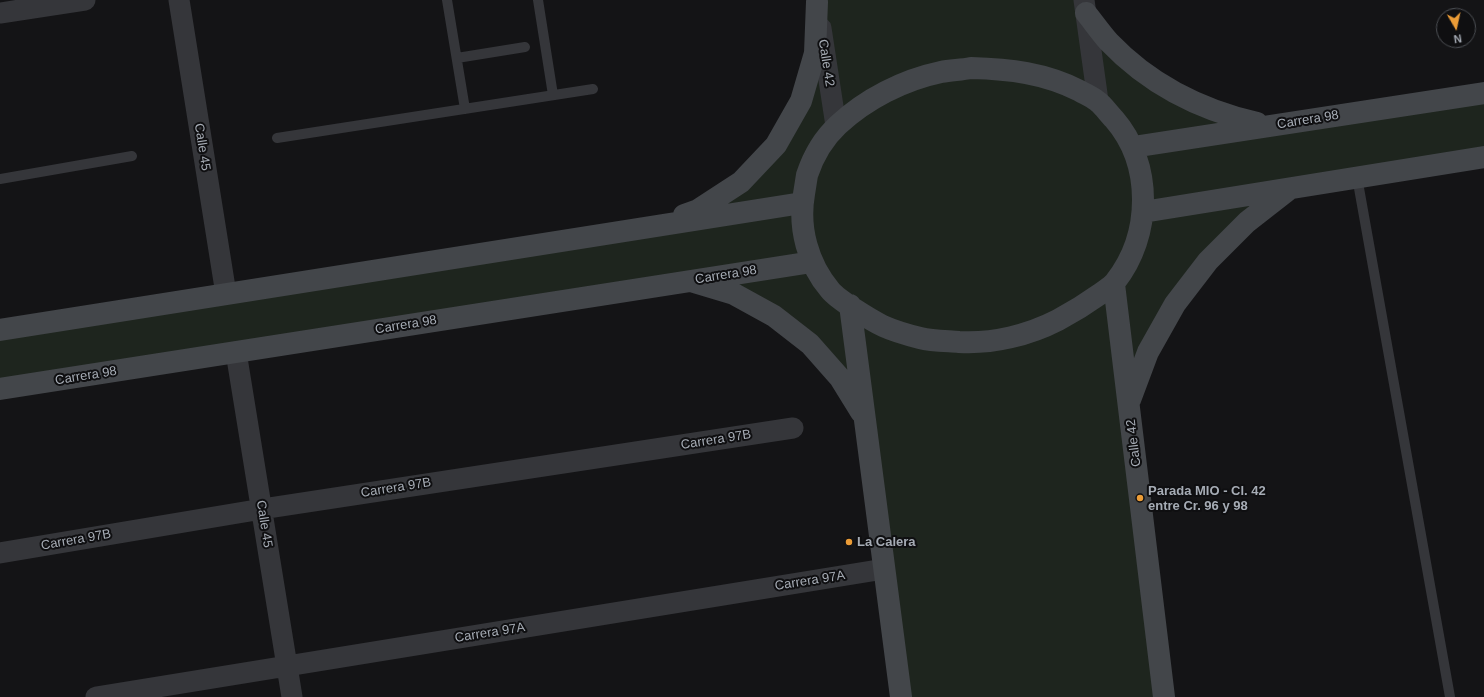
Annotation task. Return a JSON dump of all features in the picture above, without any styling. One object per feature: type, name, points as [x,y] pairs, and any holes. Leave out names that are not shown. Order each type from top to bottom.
[{"type":"street","points":[[0,14],[85,0]]},
{"type":"street","name":"Calle 45","points":[[179,0],[226,294]]},
{"type":"street","points":[[650,227],[698,210],[735,186],[741,182],[776,145],[801,101],[815,53],[817,1]]},
{"type":"street","name":"Calle 42","points":[[817,1],[836,126]]},
{"type":"street","points":[[1085,7],[1098,101]]},
{"type":"street","points":[[1085,7],[1109,42],[1136,66],[1166,88],[1198,105],[1232,118],[1268,126]]},
{"type":"street","points":[[971,68],[1001,69],[1030,73],[1065,84],[1098,101],[1121,127],[1133,147],[1140,169],[1144,191],[1142,212],[1137,239],[1127,263],[1114,284],[1078,309],[1042,328],[1003,340],[962,342],[921,338],[882,326],[832,292],[821,278],[812,262],[802,222],[802,203],[808,174],[819,149],[836,126],[859,107],[885,92],[912,80],[941,72],[971,68]]},
{"type":"street","name":"Carrera 98","points":[[1133,147],[1484,93]]},
{"type":"street","points":[[1142,212],[1484,157]]},
{"type":"street","points":[[1129,403],[1148,352],[1175,304],[1208,260],[1247,222],[1290,188]]},
{"type":"street","points":[[0,330],[802,203]]},
{"type":"street","name":"Carrera 98","points":[[0,389],[812,262]]},
{"type":"street","points":[[690,281],[734,294],[780,320],[810,344],[840,378],[864,418]]},
{"type":"street","name":"Calle 42","points":[[1114,284],[1164,697]]},
{"type":"street","points":[[850,305],[901,697]]},
{"type":"street","name":"Calle 45","points":[[236,352],[292,697]]},
{"type":"street","name":"Carrera 97B","points":[[0,553],[262,509],[793,428]]},
{"type":"street","name":"Carrera 97A","points":[[96,697],[884,568]]},
{"type":"lane","points":[[447,0],[465,109]]},
{"type":"lane","points":[[538,0],[554,95]]},
{"type":"lane","points":[[457,58],[525,48]]},
{"type":"lane","points":[[278,138],[594,89]]},
{"type":"lane","points":[[0,179],[132,156]]},
{"type":"lane","points":[[1358,178],[1450,697]]},
{"type":"shaded area","points":[[817,0],[1084,0],[1136,66],[1268,126],[1484,93],[1484,157],[1290,189],[1208,261],[1129,403],[1164,697],[901,697],[864,418],[810,344],[690,281],[0,389],[0,330],[650,227],[741,182],[801,101]]},
{"type":"place","name":"Parada MIO - Cl. 42 entre Cr. 96 y 98","points":[[1140,498]]},
{"type":"place","name":"La Calera","points":[[849,542]]}]
